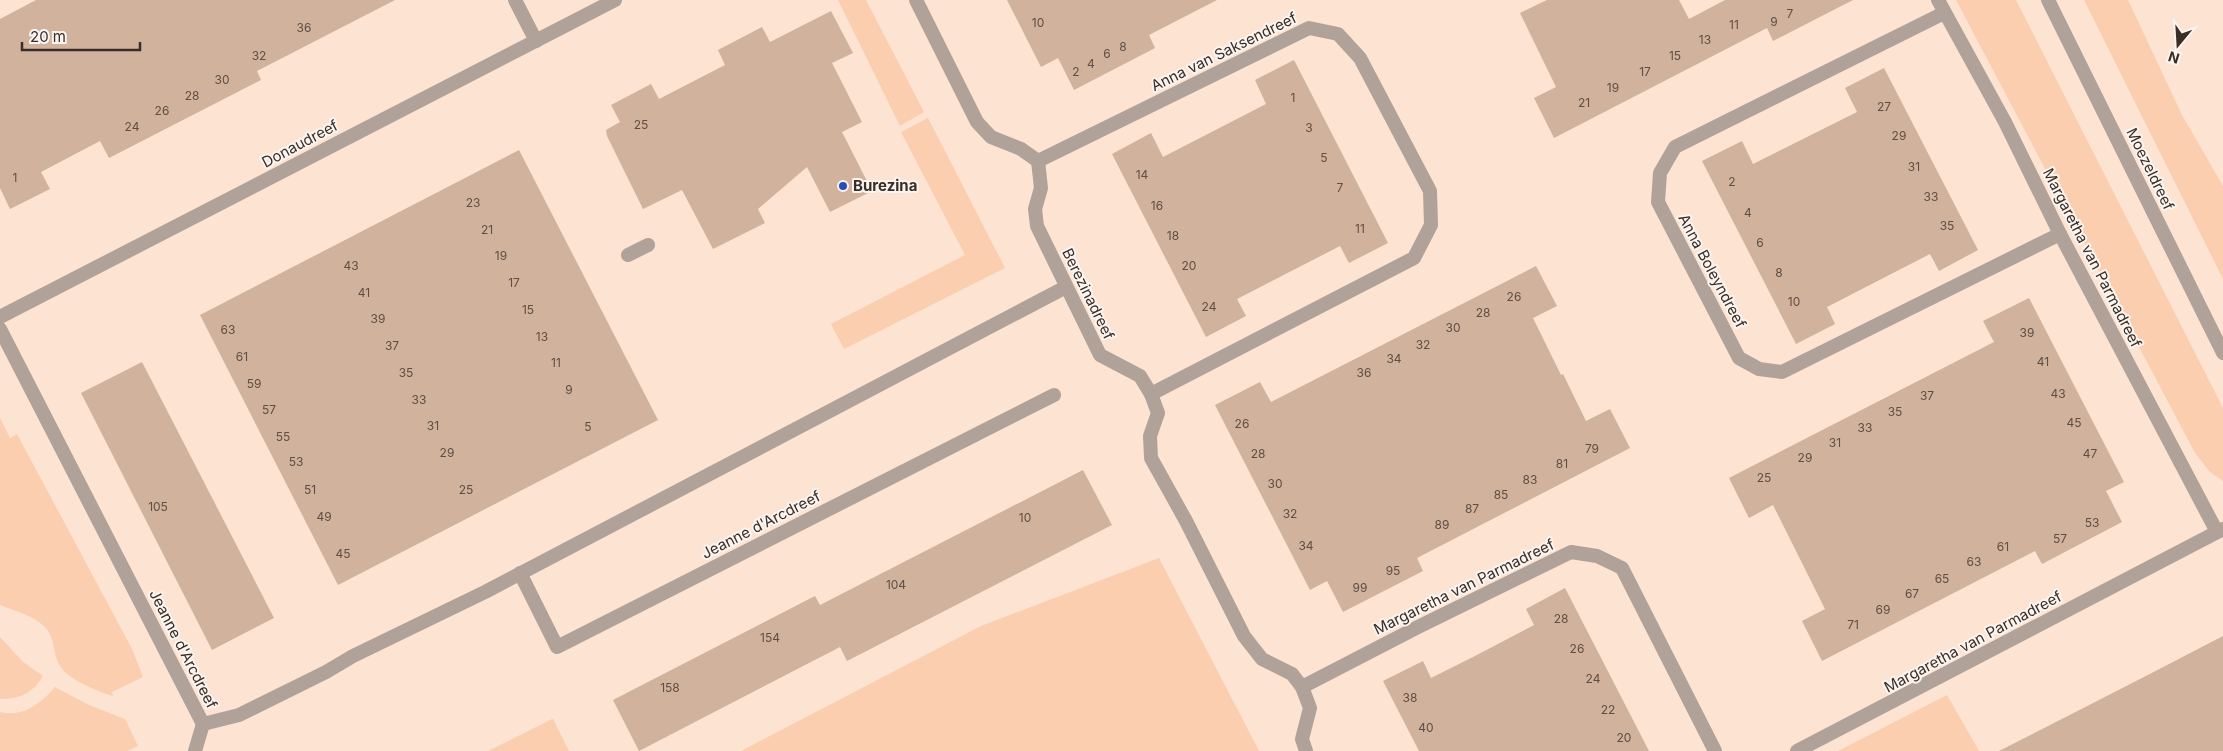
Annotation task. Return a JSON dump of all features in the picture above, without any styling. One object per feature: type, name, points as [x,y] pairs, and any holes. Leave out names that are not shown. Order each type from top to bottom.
[{"type":"street","points":[[515,0],[536,41]]},
{"type":"street","name":"Donaudreef","points":[[0,317],[614,0]]},
{"type":"street","points":[[916,0],[977,122],[991,137],[1022,148],[1038,161]]},
{"type":"street","name":"Margaretha van Parmadreef","points":[[1797,751],[2220,530],[2060,234],[2005,122],[1938,0]]},
{"type":"street","name":"Moezeldreef","points":[[2048,0],[2223,353]]},
{"type":"street","name":"Anna Boleyndreef","points":[[1944,13],[1675,147],[1660,173],[1658,202],[1739,358],[1759,369],[1782,372],[2060,234]]},
{"type":"street","name":"Anna van Saksendreef","points":[[1038,161],[1309,28],[1338,34],[1360,58],[1430,191],[1431,225],[1414,258],[1151,394]]},
{"type":"street","name":"Berezinadreef","points":[[1038,161],[1041,188],[1036,209],[1037,226],[1100,355],[1140,376],[1151,394],[1158,414],[1150,436],[1151,458],[1244,636],[1262,659],[1292,674],[1302,687],[1310,708],[1302,739],[1306,751]]},
{"type":"street","points":[[628,255],[648,245]]},
{"type":"street","name":"Jeanne d'Arcdreef","points":[[0,329],[203,724],[239,715],[520,573],[1066,287]]},
{"type":"street","name":"Jeanne d'Arcdreef","points":[[520,573],[558,647],[1054,395]]},
{"type":"street","name":"Margaretha van Parmadreef","points":[[1302,687],[1418,627],[1571,552],[1597,556],[1622,568],[1716,751]]},
{"type":"street","points":[[195,751],[203,724]]},
{"type":"shaded area","points":[[838,0],[866,0],[924,112],[900,126]]},
{"type":"shaded area","points":[[1956,0],[2016,0],[2223,408],[2223,481],[2210,472],[2195,453]]},
{"type":"shaded area","points":[[2084,0],[2128,0],[2182,115],[2223,186],[2223,279]]},
{"type":"shaded area","points":[[928,118],[1005,268],[844,349],[831,324],[965,255],[901,132]]},
{"type":"shaded area","points":[[0,418],[10,438],[17,434],[132,649],[143,677],[112,692],[113,696],[92,688],[70,676],[60,666],[51,636],[45,627],[29,616],[0,605]]},
{"type":"shaded area","points":[[1159,558],[1259,751],[741,751],[981,626]]},
{"type":"shaded area","points":[[0,637],[23,662],[43,676],[30,691],[14,698],[0,699]]},
{"type":"shaded area","points":[[55,687],[89,705],[125,719],[138,746],[127,751],[0,751],[0,712],[16,713],[31,708],[38,704]]},
{"type":"shaded area","points":[[1947,695],[1979,751],[1838,751]]},
{"type":"shaded area","points":[[552,719],[569,751],[488,751]]},
{"type":"building","points":[[36,0],[395,0],[257,71],[261,80],[109,158],[100,141],[41,172],[50,189],[10,209],[0,188],[0,19]]},
{"type":"building","points":[[1007,0],[1217,0],[1149,35],[1155,48],[1074,90],[1058,58],[1041,67]]},
{"type":"building","points":[[1547,0],[1679,0],[1689,19],[1725,0],[1853,0],[1773,41],[1767,28],[1554,138],[1534,98],[1556,87],[1520,13]]},
{"type":"building","points":[[831,11],[853,53],[832,63],[862,122],[842,132],[872,191],[830,212],[807,167],[758,209],[765,223],[713,249],[682,190],[643,209],[607,136],[606,130],[620,122],[611,105],[651,84],[659,99],[725,65],[718,50],[762,27],[770,42]]},
{"type":"building","points":[[1294,60],[1388,243],[1349,263],[1340,246],[1237,299],[1246,316],[1206,337],[1112,154],[1151,133],[1163,157],[1266,104],[1255,80]]},
{"type":"building","points":[[1884,68],[1978,250],[1939,271],[1930,254],[1827,307],[1835,324],[1796,344],[1702,161],[1742,141],[1753,164],[1857,112],[1845,88]]},
{"type":"building","points":[[519,150],[658,420],[338,585],[200,315]]},
{"type":"building","points":[[1536,266],[1557,306],[1533,318],[1561,375],[1563,374],[1586,421],[1610,409],[1630,448],[1417,558],[1423,571],[1343,612],[1327,581],[1310,590],[1215,405],[1260,382],[1271,402]]},
{"type":"building","points":[[2029,298],[2124,482],[2106,491],[2122,522],[2042,564],[2035,551],[1822,661],[1802,621],[1825,609],[1773,505],[1749,518],[1729,478],[1994,342],[1983,321]]},
{"type":"building","points":[[142,362],[274,618],[212,650],[81,393]]},
{"type":"building","points":[[1083,470],[1112,525],[847,661],[840,647],[639,751],[613,700],[815,596],[820,605]]},
{"type":"building","points":[[1565,588],[1649,751],[1419,751],[1383,681],[1423,661],[1431,678],[1475,656],[1534,625],[1526,609]]},
{"type":"building","points":[[2223,636],[2223,751],[1999,751],[2142,678]]},
{"type":"place","name":"Burezina","points":[[843,186]]}]
